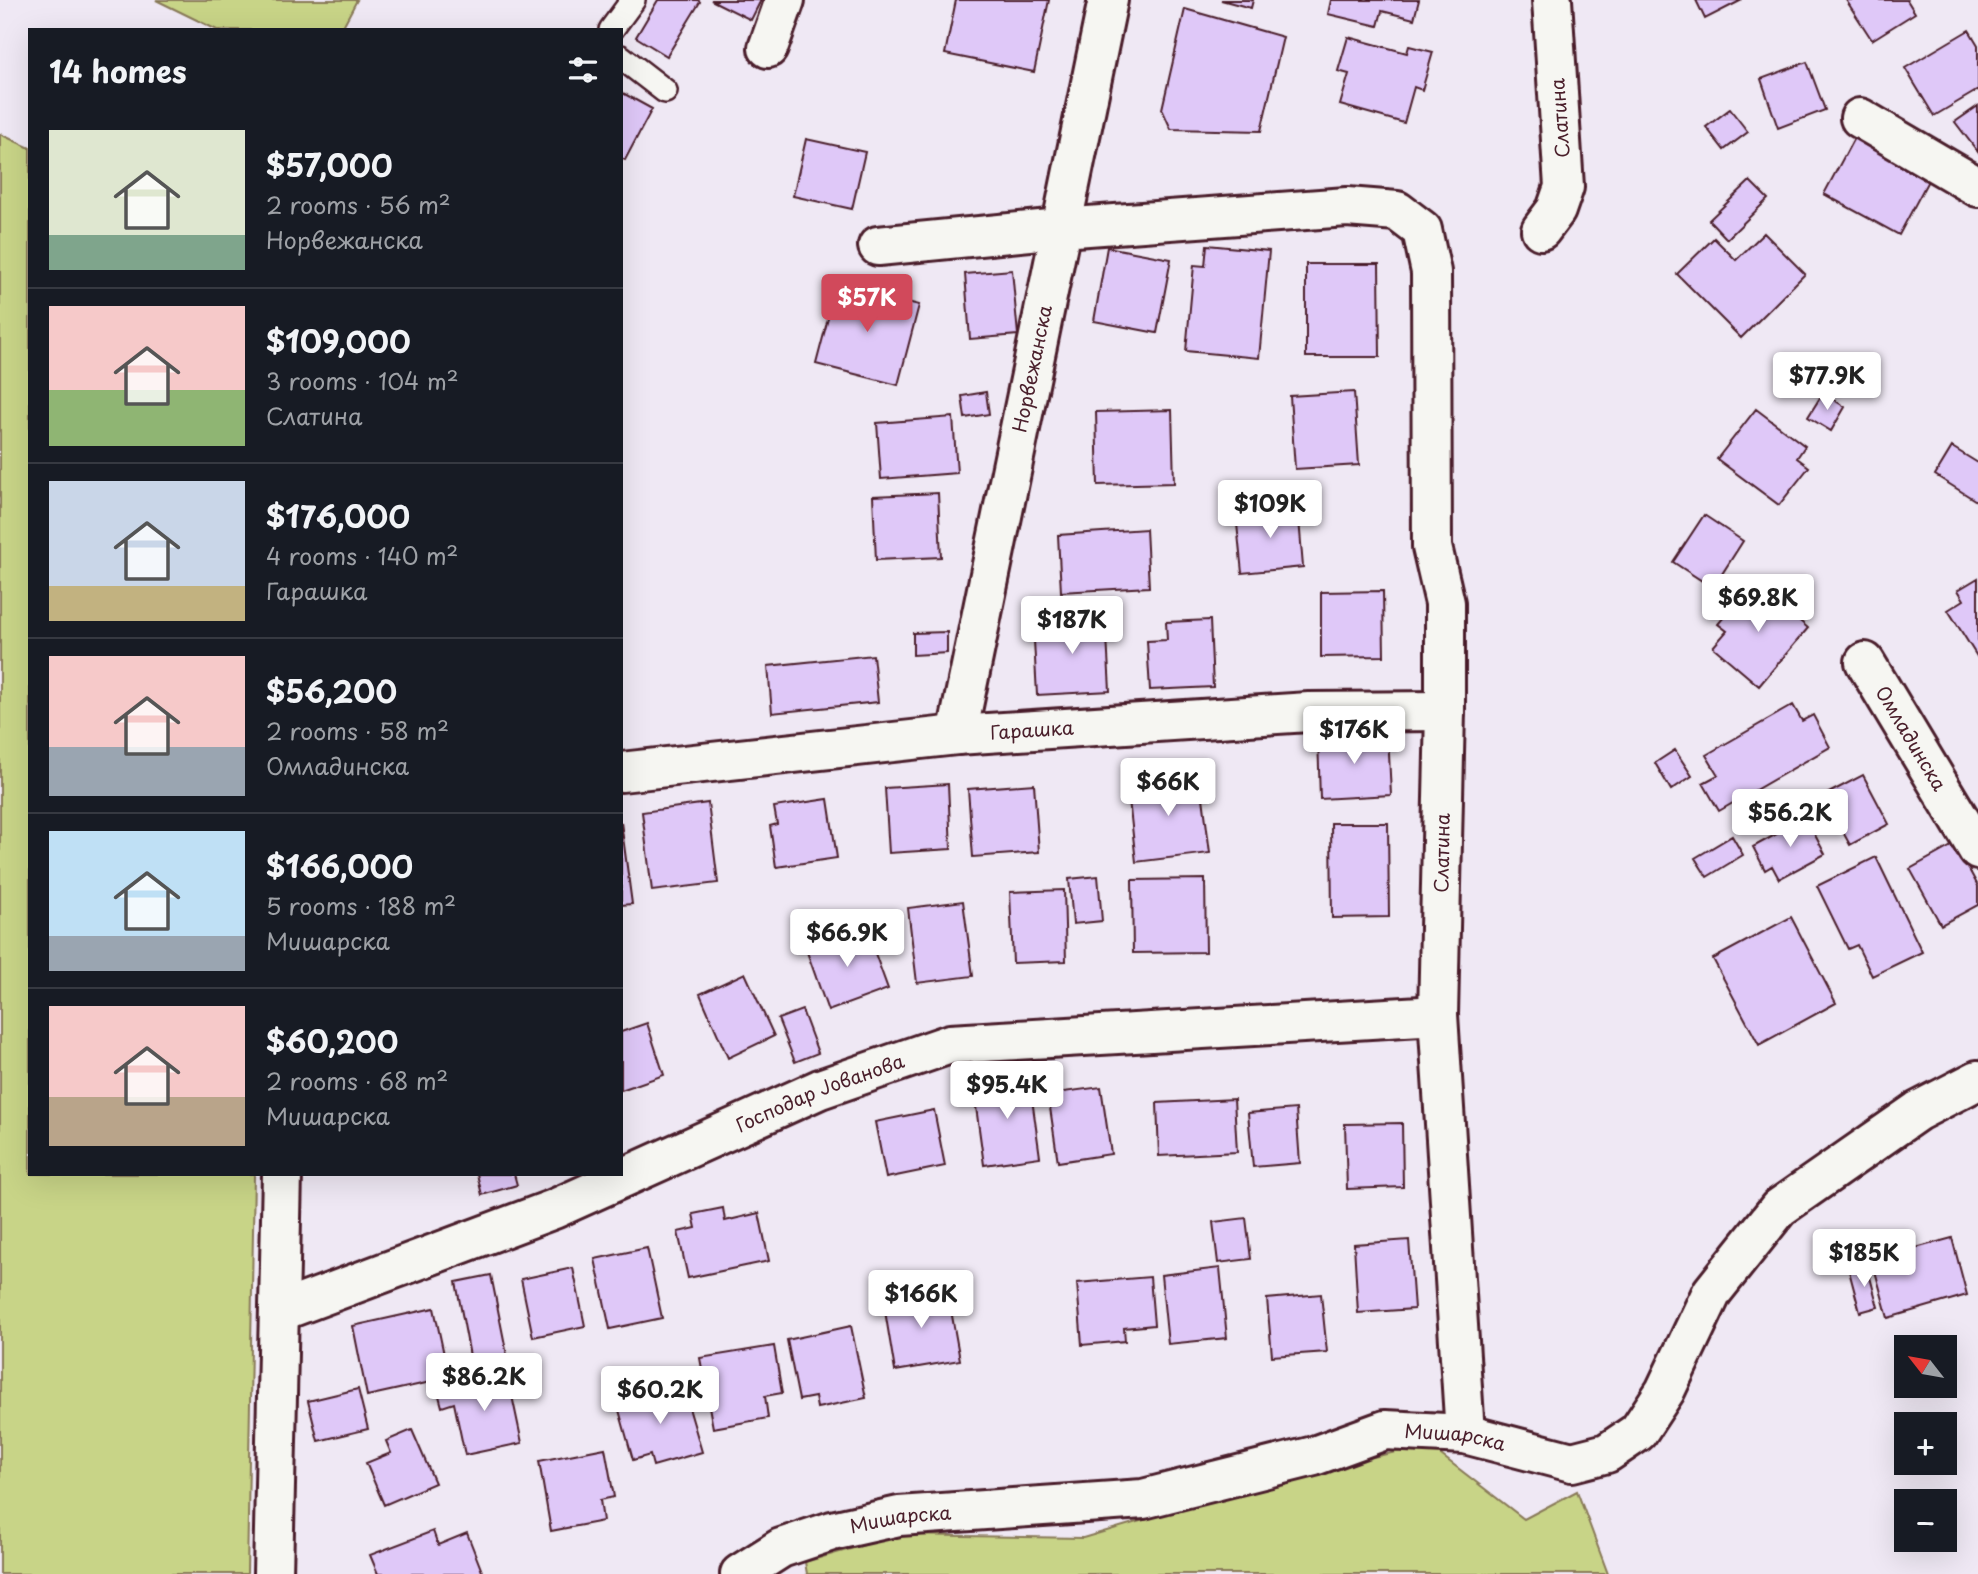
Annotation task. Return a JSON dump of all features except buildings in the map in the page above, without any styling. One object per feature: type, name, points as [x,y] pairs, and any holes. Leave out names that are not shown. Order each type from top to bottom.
[{"type":"street","points":[[768,48],[785,0]]},
{"type":"street","name":"Норвежанска","points":[[957,735],[1108,0]]},
{"type":"street","name":"Слатина","points":[[1541,230],[1556,210],[1564,187],[1552,0]]},
{"type":"street","points":[[1860,118],[1978,187]]},
{"type":"street","name":"Слатина","points":[[878,246],[1061,228],[1347,207],[1397,211],[1422,230],[1431,272],[1432,547],[1445,603],[1438,1015],[1465,1434]]},
{"type":"street","name":"Омладинска","points":[[1865,662],[1978,850]]},
{"type":"street","name":"Гарашка","points":[[623,772],[957,735],[1308,712],[1445,711]]},
{"type":"street","name":"Господар Јованова","points":[[279,1312],[554,1209],[820,1089],[950,1044],[1438,1015]]},
{"type":"street","name":"Мишарска","points":[[740,1574],[783,1561],[832,1531],[899,1516],[1143,1499],[1314,1457],[1384,1430],[1465,1434],[1572,1462],[1607,1453],[1638,1432],[1665,1391],[1712,1292],[1779,1208],[1919,1111],[1978,1080]]},
{"type":"street","points":[[273,1574],[282,1176]]},
{"type":"lane","points":[[612,28],[633,0]]},
{"type":"lane","points":[[623,59],[665,91]]},
{"type":"green space","points":[[156,0],[357,0],[342,28],[213,28]]},
{"type":"green space","points":[[0,134],[28,147],[28,1176],[254,1176],[247,1574],[0,1574]]},
{"type":"green space","points":[[1428,1445],[1524,1519],[1577,1491],[1608,1574],[807,1574],[805,1562],[899,1535],[1083,1538],[1309,1471]]}]
